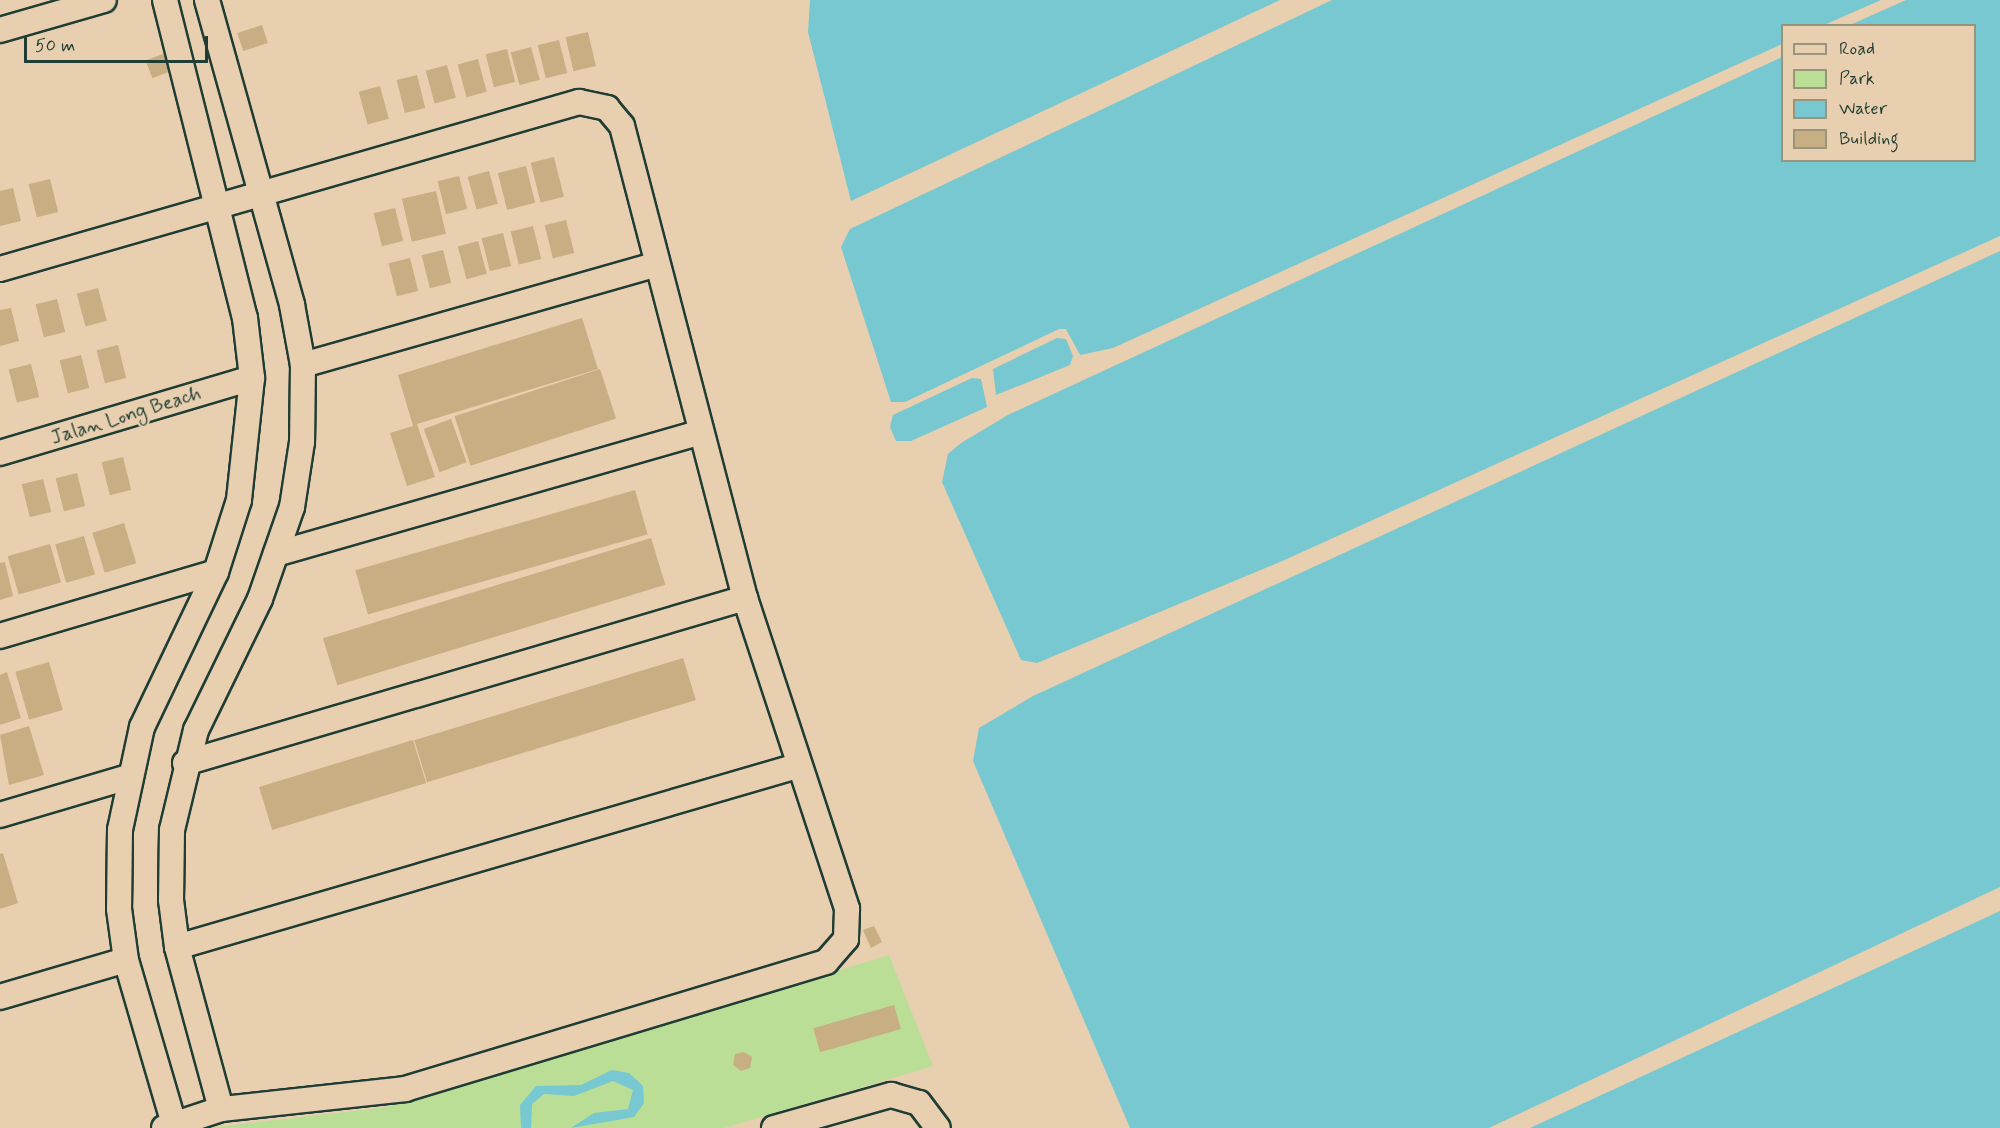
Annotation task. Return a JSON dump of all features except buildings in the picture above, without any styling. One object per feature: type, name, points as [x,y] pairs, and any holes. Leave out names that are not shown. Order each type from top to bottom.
[{"type":"street","points":[[0,30],[104,0]]},
{"type":"street","points":[[0,269],[213,206],[259,193],[592,102],[607,108],[622,126],[698,433],[745,598],[797,766],[847,909],[846,939],[826,962],[406,1089],[221,1109],[169,1126],[126,960],[119,853],[128,777],[142,727],[216,572],[239,500],[252,378],[245,318],[213,206],[165,0]]},
{"type":"street","points":[[207,0],[303,365],[302,442],[292,507],[276,554],[185,763],[172,830],[171,900],[177,947],[221,1109]]},
{"type":"street","points":[[303,365],[655,265]]},
{"type":"street","name":"Jalan Long Beach","points":[[0,453],[252,378]]},
{"type":"street","points":[[276,554],[698,433]]},
{"type":"street","points":[[0,636],[216,572]]},
{"type":"street","points":[[185,763],[745,598]]},
{"type":"street","points":[[177,947],[797,766]]},
{"type":"street","points":[[0,815],[128,777]]},
{"type":"street","points":[[0,997],[126,960]]},
{"type":"street","points":[[774,1128],[891,1095],[919,1103],[938,1128]]},
{"type":"green space","points":[[889,955],[933,1066],[724,1128],[207,1128],[387,1107]]},
{"type":"water","points":[[810,0],[1280,0],[851,201],[808,32]]},
{"type":"water","points":[[1332,0],[1881,0],[1826,24],[1781,24],[1781,44],[1113,348],[1080,355],[1066,329],[1059,329],[905,402],[891,402],[841,247],[850,229]]},
{"type":"water","points":[[1906,0],[2000,0],[2000,236],[1280,562],[1037,663],[1021,660],[942,482],[948,454],[961,443],[1008,415],[1781,57],[1781,162],[1976,162],[1976,24],[1852,24]]},
{"type":"water","points":[[2000,251],[2000,887],[1489,1128],[1130,1128],[973,761],[979,728],[1033,696]]},
{"type":"water","points":[[1057,338],[1066,339],[1073,356],[1070,365],[996,395],[993,369]]},
{"type":"water","points":[[972,378],[981,379],[987,407],[911,441],[896,441],[890,427],[893,415]]},
{"type":"water","points":[[2000,911],[2000,1128],[1530,1128]]},
{"type":"water","points":[[612,1070],[629,1073],[643,1086],[644,1103],[634,1117],[571,1128],[594,1113],[628,1109],[633,1090],[613,1081],[574,1096],[544,1094],[532,1104],[531,1128],[521,1128],[520,1105],[536,1086],[581,1085]]}]
